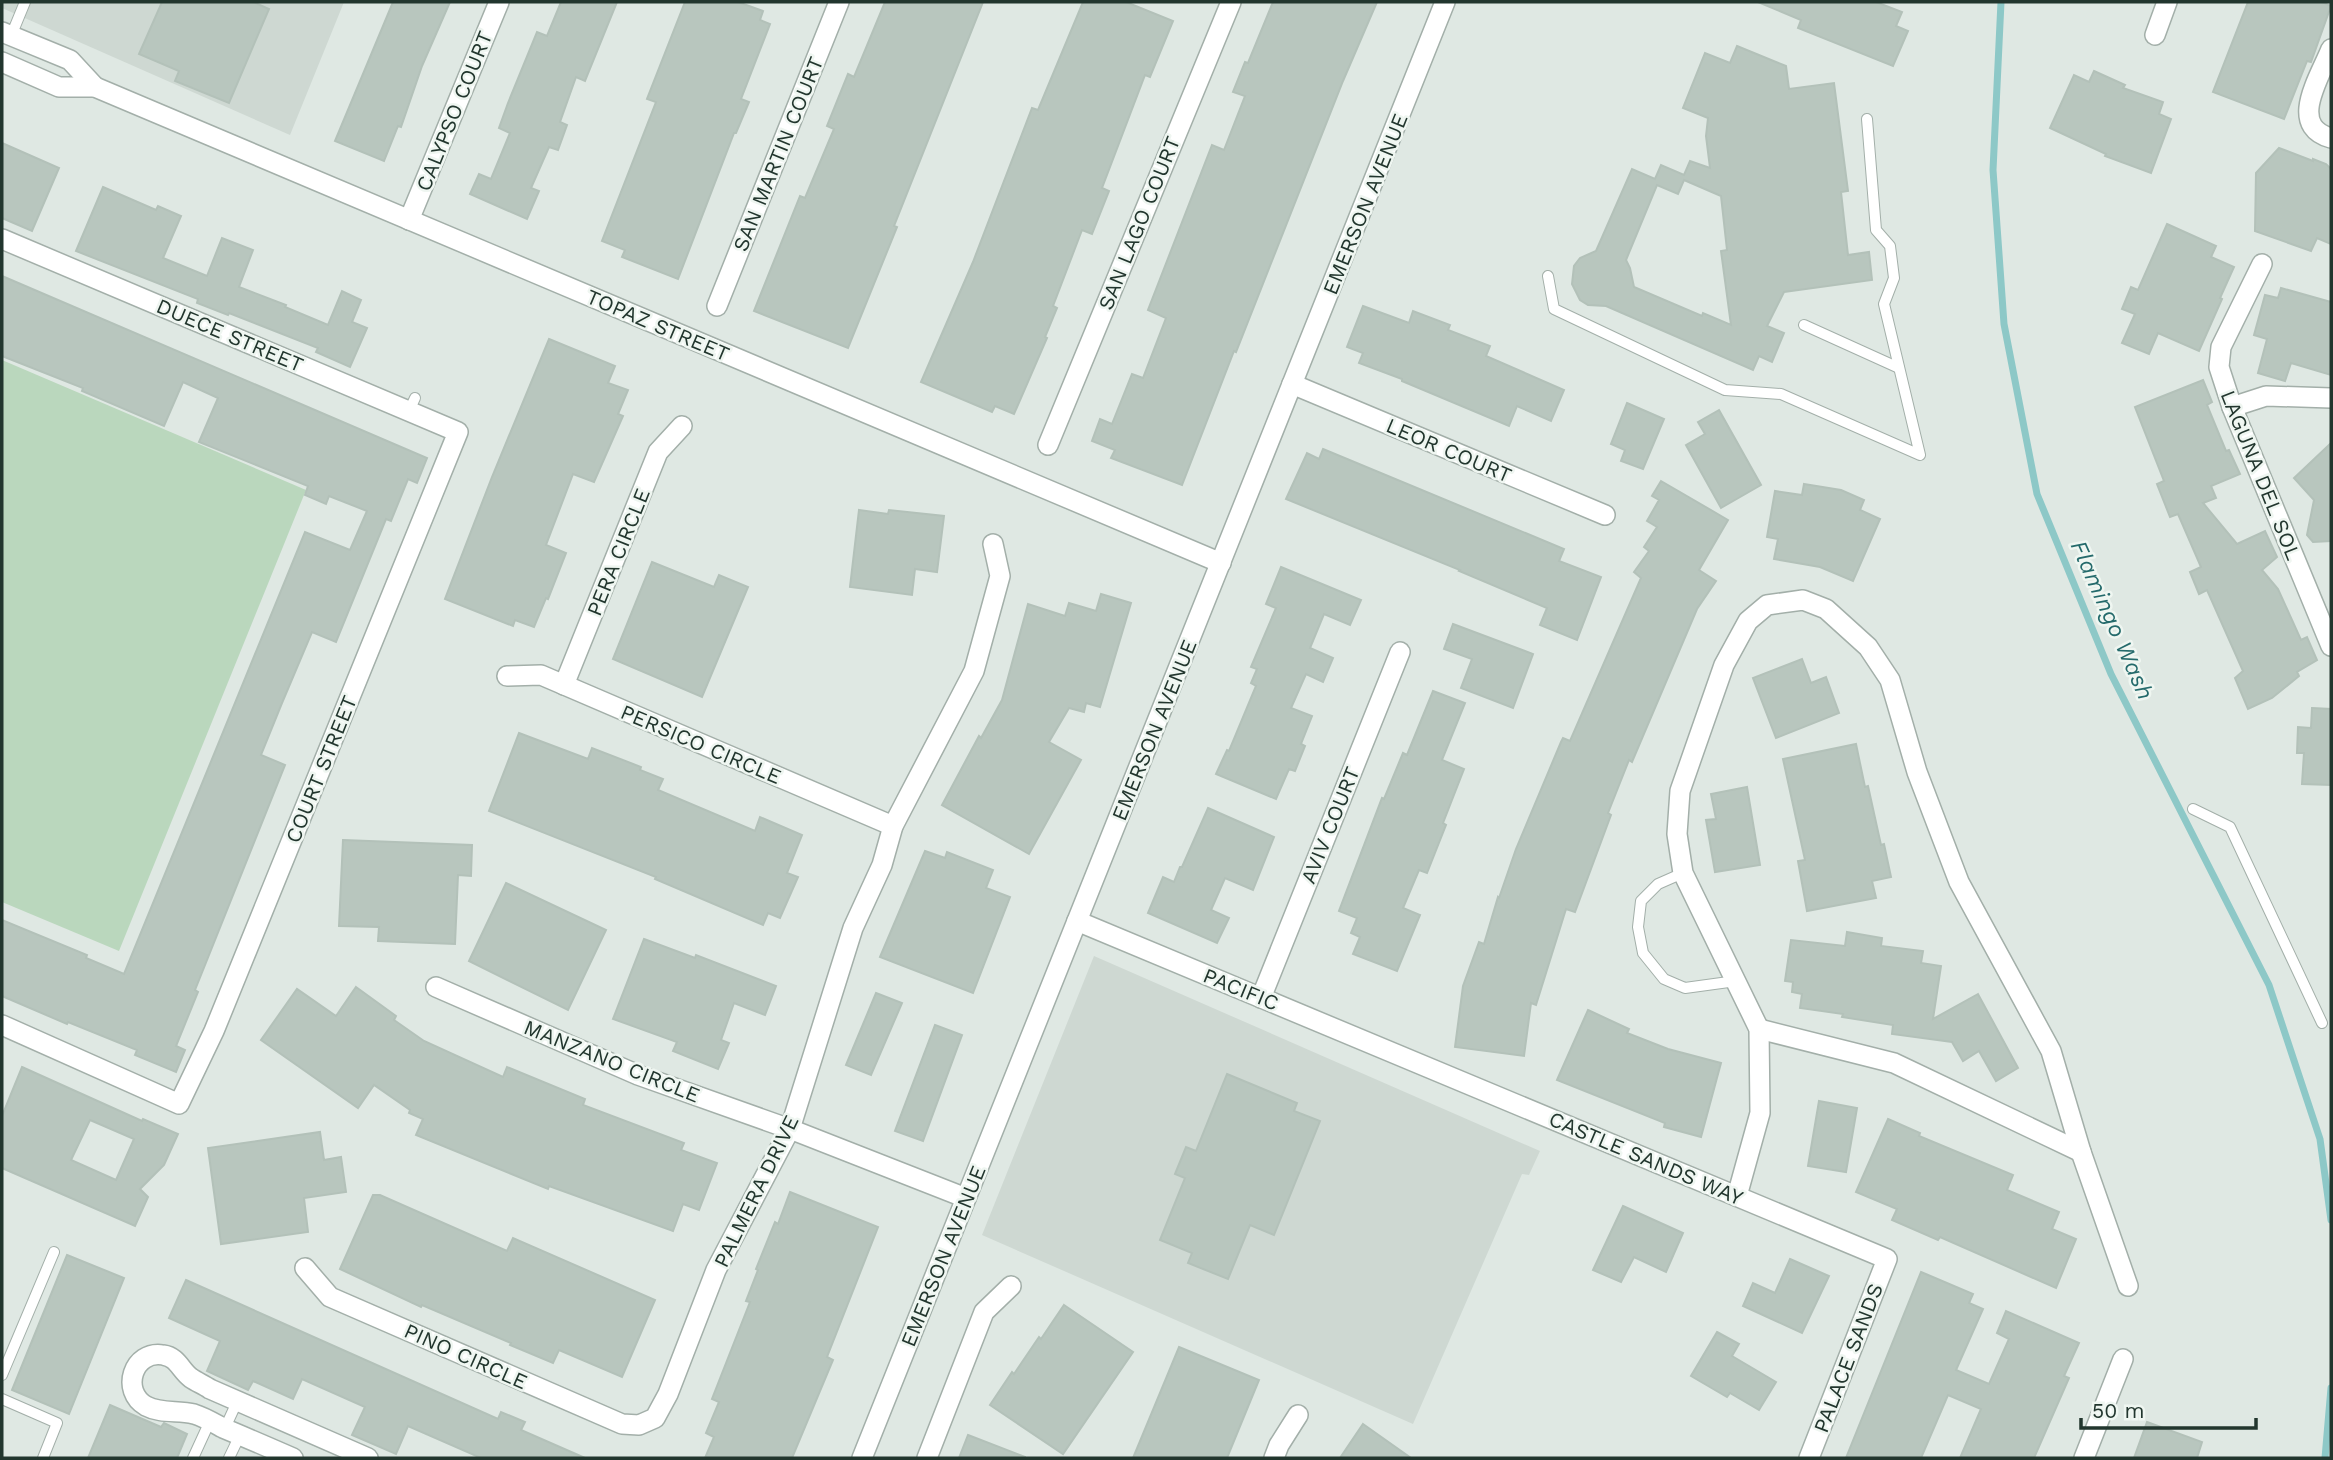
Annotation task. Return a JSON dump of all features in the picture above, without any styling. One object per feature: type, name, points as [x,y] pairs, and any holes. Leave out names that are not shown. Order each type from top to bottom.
[{"type":"street","name":"CALYPSO COURT","points":[[409,220],[499,2]]},
{"type":"street","name":"SAN MARTIN COURT","points":[[717,306],[839,2]]},
{"type":"street","name":"SAN LAGO COURT","points":[[1048,445],[1231,2]]},
{"type":"street","name":"EMERSON AVENUE","points":[[862,1458],[1445,2]]},
{"type":"street","points":[[2154,35],[2166,2]]},
{"type":"street","name":"TOPAZ STREET","points":[[7,34],[69,60],[95,87]]},
{"type":"street","points":[[2331,49],[2308,106],[2310,124],[2318,134],[2331,138]]},
{"type":"street","name":"TOPAZ STREET","points":[[2,62],[59,87],[95,87],[1221,563]]},
{"type":"street","name":"DUECE STREET","points":[[2,239],[412,404],[458,432]]},
{"type":"street","name":"LAGUNA DEL SOL","points":[[2262,264],[2221,347],[2219,367],[2232,407],[2331,646]]},
{"type":"street","name":"LEOR COURT","points":[[1292,384],[1605,515]]},
{"type":"street","points":[[2232,407],[2266,396],[2331,398]]},
{"type":"street","name":"PERA CIRCLE","points":[[564,685],[659,452],[682,426]]},
{"type":"street","name":"COURT STREET","points":[[2,1025],[179,1104],[214,1031],[458,432]]},
{"type":"street","name":"PALMERA DRIVE","points":[[639,1425],[654,1418],[668,1394],[716,1270],[790,1129],[853,928],[882,865],[893,826],[974,671],[1000,576],[993,544]]},
{"type":"street","points":[[1737,1196],[1760,1113],[1759,1029],[1683,873],[1677,834],[1680,791],[1724,665],[1748,621],[1767,606],[1803,600],[1826,609],[1868,647],[1890,680],[1917,772],[1959,883],[2051,1051],[2081,1152],[2128,1286]]},
{"type":"street","name":"AVIV COURT","points":[[1261,998],[1399,652]]},
{"type":"street","name":"PERSICO CIRCLE","points":[[507,676],[541,675],[893,826]]},
{"type":"street","name":"PACIFIC","points":[[1077,921],[1404,1058]]},
{"type":"street","name":"MANZANO CIRCLE","points":[[436,987],[638,1075],[790,1129],[966,1198]]},
{"type":"street","points":[[1759,1029],[1894,1063],[2081,1152]]},
{"type":"street","name":"CASTLE SANDS WAY","points":[[1404,1058],[1887,1259]]},
{"type":"street","name":"PALACE SANDS","points":[[1809,1458],[1887,1259]]},
{"type":"street","name":"PINO CIRCLE","points":[[304,1268],[331,1297],[622,1424],[639,1425]]},
{"type":"street","points":[[927,1458],[984,1312],[1010,1286]]},
{"type":"street","points":[[293,1458],[194,1414],[162,1411],[145,1405],[136,1397],[131,1385],[138,1363],[150,1356],[162,1355],[176,1359],[189,1376],[237,1402],[368,1458]]},
{"type":"street","points":[[2084,1458],[2123,1359]]},
{"type":"street","points":[[1274,1458],[1298,1415]]},
{"type":"lane","points":[[7,34],[25,2]]},
{"type":"lane","points":[[1548,276],[1554,309],[1725,390],[1781,394],[1920,455],[1884,304],[1894,278],[1890,246],[1876,230],[1867,118]]},
{"type":"lane","points":[[1804,326],[1899,368]]},
{"type":"lane","points":[[2193,809],[2231,827],[2322,1023]]},
{"type":"lane","points":[[1683,873],[1658,884],[1641,901],[1638,927],[1643,953],[1664,979],[1685,988],[1736,981]]},
{"type":"lane","points":[[2,1375],[54,1252]]},
{"type":"lane","points":[[2,1399],[57,1423],[43,1458]]},
{"type":"lane","points":[[193,1458],[225,1428],[237,1402]]},
{"type":"lane","points":[[225,1428],[229,1458]]},
{"type":"shaded area","points":[[2,2],[344,2],[290,135],[2,8]]},
{"type":"shaded area","points":[[1094,956],[1540,1151],[1529,1175],[1522,1174],[1413,1424],[982,1235]]},
{"type":"green space","points":[[2,360],[306,490],[119,951],[2,902]]},
{"type":"building","points":[[162,2],[253,2],[269,9],[229,103],[175,81],[179,71],[139,54]]},
{"type":"building","points":[[393,2],[450,2],[422,66],[401,127],[398,126],[384,161],[335,141]]},
{"type":"building","points":[[561,2],[617,2],[585,81],[576,77],[560,122],[567,125],[558,150],[549,147],[531,188],[539,191],[527,219],[470,194],[479,174],[491,179],[510,133],[499,128],[508,103],[537,32],[547,36]]},
{"type":"building","points":[[685,2],[738,2],[763,11],[760,20],[770,24],[741,99],[749,102],[734,133],[678,279],[622,257],[625,250],[602,241],[656,102],[647,99]]},
{"type":"building","points":[[885,2],[983,2],[848,348],[754,311],[800,196],[805,198],[834,129],[827,126],[848,74],[854,77]]},
{"type":"building","points":[[1083,2],[1126,2],[1173,21],[1150,77],[1145,75],[1102,188],[1109,191],[1092,234],[1082,230],[1053,306],[1057,308],[1045,337],[1047,338],[1014,414],[995,406],[992,412],[921,382],[973,262],[1032,108],[1038,110]]},
{"type":"building","points":[[1273,2],[1377,2],[1182,485],[1111,458],[1115,450],[1092,441],[1100,419],[1112,424],[1132,374],[1143,378],[1166,318],[1148,310],[1212,145],[1224,150],[1245,96],[1233,92]]},
{"type":"building","points":[[1758,2],[1876,2],[1902,12],[1896,26],[1908,31],[1893,66],[1798,28],[1801,20]]},
{"type":"building","points":[[2248,2],[2322,2],[2331,6],[2311,62],[2307,61],[2284,119],[2213,92]]},
{"type":"building","points":[[1737,46],[1786,66],[1789,89],[1834,83],[1848,191],[1841,192],[1848,255],[1869,252],[1872,280],[1784,292],[1767,326],[1784,333],[1772,362],[1759,356],[1753,370],[1606,306],[1588,305],[1580,300],[1572,284],[1574,266],[1580,258],[1596,251],[1632,169],[1655,179],[1661,165],[1684,175],[1690,161],[1710,168],[1706,136],[1708,118],[1683,108],[1705,53],[1730,63]],"holes":[[[1684,180],[1721,196],[1727,250],[1721,251],[1731,325],[1703,313],[1702,316],[1634,287],[1626,260],[1657,185],[1678,194]]]},
{"type":"building","points":[[2094,71],[2125,85],[2123,88],[2163,102],[2159,114],[2171,119],[2151,173],[2105,156],[2106,154],[2050,128],[2074,75],[2089,82]]},
{"type":"building","points":[[2,143],[59,168],[32,231],[2,218]]},
{"type":"building","points":[[2279,148],[2326,164],[2331,169],[2331,244],[2317,238],[2311,251],[2255,231],[2256,173]]},
{"type":"building","points":[[103,187],[156,210],[158,206],[181,216],[163,258],[207,276],[222,238],[253,250],[239,287],[328,325],[342,291],[361,300],[352,322],[367,328],[350,367],[316,352],[318,348],[197,303],[198,299],[76,251]]},
{"type":"building","points":[[2167,224],[2216,246],[2211,257],[2234,267],[2199,351],[2158,333],[2149,354],[2122,343],[2135,314],[2122,309],[2131,287],[2138,290]]},
{"type":"building","points":[[2,276],[427,458],[417,483],[408,479],[391,521],[386,519],[336,642],[312,632],[282,703],[261,755],[285,765],[195,990],[198,992],[176,1046],[185,1050],[176,1072],[135,1055],[137,1050],[2,996],[2,920],[87,955],[86,958],[124,974],[305,532],[350,550],[367,511],[329,496],[326,504],[305,495],[308,486],[199,442],[218,398],[183,382],[164,426],[82,391],[83,388],[2,356]]},
{"type":"building","points":[[2281,288],[2331,302],[2331,375],[2291,363],[2285,381],[2258,373],[2267,339],[2254,335],[2265,295],[2278,298]]},
{"type":"building","points":[[1363,306],[1409,323],[1413,311],[1450,325],[1448,330],[1490,346],[1486,356],[1564,390],[1551,421],[1517,406],[1509,426],[1359,363],[1363,353],[1347,347]]},
{"type":"building","points":[[549,339],[615,366],[608,383],[628,390],[618,414],[623,416],[594,482],[573,474],[546,545],[566,553],[548,599],[546,598],[534,627],[515,620],[513,626],[445,599]]},
{"type":"building","points":[[2203,380],[2212,402],[2207,405],[2226,451],[2229,450],[2240,474],[2211,486],[2216,498],[2203,503],[2237,544],[2265,531],[2277,557],[2262,570],[2278,589],[2301,640],[2307,637],[2317,660],[2297,672],[2299,676],[2272,698],[2248,709],[2235,678],[2243,671],[2207,590],[2199,594],[2190,572],[2201,567],[2178,514],[2170,517],[2157,484],[2164,481],[2135,407]]},
{"type":"building","points":[[1627,403],[1664,419],[1643,469],[1621,461],[1625,450],[1611,444]]},
{"type":"building","points":[[1719,410],[1761,485],[1721,508],[1686,445],[1705,434],[1698,422]]},
{"type":"building","points":[[2331,443],[2331,541],[2313,542],[2307,535],[2314,500],[2294,478]]},
{"type":"building","points":[[1323,449],[1564,549],[1559,561],[1601,577],[1577,640],[1540,625],[1547,608],[1286,499],[1307,453],[1319,459]]},
{"type":"building","points":[[1661,481],[1728,520],[1699,570],[1716,581],[1697,609],[1632,762],[1629,760],[1575,912],[1566,909],[1536,1005],[1531,1003],[1524,1056],[1455,1047],[1463,986],[1479,942],[1484,944],[1516,849],[1561,742],[1563,738],[1570,741],[1641,578],[1634,572],[1649,551],[1644,547],[1657,527],[1647,521],[1659,500],[1652,496]]},
{"type":"building","points":[[1804,484],[1841,490],[1864,500],[1860,510],[1880,519],[1853,581],[1820,567],[1774,559],[1778,539],[1767,537],[1775,491],[1802,495]]},
{"type":"building","points":[[859,510],[888,514],[889,510],[944,516],[937,572],[915,569],[912,595],[850,587]]},
{"type":"building","points":[[652,562],[714,587],[719,575],[748,587],[702,697],[613,659]]},
{"type":"building","points":[[1281,567],[1361,600],[1350,625],[1324,614],[1310,648],[1333,658],[1323,682],[1306,674],[1291,708],[1312,716],[1301,744],[1305,746],[1295,771],[1289,769],[1276,799],[1216,774],[1227,750],[1229,751],[1256,686],[1251,683],[1257,669],[1251,667],[1276,608],[1266,604]]},
{"type":"building","points":[[1101,594],[1131,603],[1100,707],[1086,703],[1084,712],[1069,708],[1049,742],[1081,760],[1029,854],[942,805],[979,736],[981,738],[1002,700],[1028,604],[1065,616],[1069,603],[1096,611]]},
{"type":"building","points":[[1453,624],[1533,654],[1513,708],[1461,688],[1472,659],[1444,649]]},
{"type":"building","points":[[1802,659],[1811,683],[1826,677],[1839,713],[1776,738],[1753,678]]},
{"type":"building","points":[[1433,691],[1465,703],[1442,760],[1464,769],[1427,873],[1419,870],[1403,908],[1420,915],[1397,971],[1353,954],[1360,937],[1351,933],[1357,918],[1339,911],[1382,798],[1384,799],[1403,753],[1407,755]]},
{"type":"building","points":[[2312,708],[2331,709],[2331,785],[2302,784],[2304,753],[2297,753],[2298,727],[2311,728]]},
{"type":"building","points":[[519,733],[588,759],[592,748],[641,767],[640,770],[663,779],[658,790],[755,831],[760,817],[802,835],[787,873],[798,877],[780,918],[768,913],[763,925],[655,879],[656,877],[489,811]]},
{"type":"building","points":[[1856,744],[1865,787],[1868,786],[1891,877],[1872,881],[1876,898],[1807,911],[1798,861],[1805,860],[1783,759]]},
{"type":"building","points":[[1747,787],[1760,865],[1715,872],[1706,820],[1716,819],[1711,794]]},
{"type":"building","points":[[1208,808],[1274,837],[1253,890],[1225,878],[1211,910],[1229,918],[1217,943],[1148,913],[1163,877],[1174,882]]},
{"type":"building","points":[[343,840],[472,845],[471,876],[458,875],[455,944],[378,941],[379,927],[339,926]]},
{"type":"building","points":[[925,851],[945,858],[947,852],[993,870],[986,888],[1010,897],[973,993],[880,957]]},
{"type":"building","points":[[506,883],[606,930],[568,1010],[469,961]]},
{"type":"building","points":[[1847,932],[1882,938],[1881,946],[1923,951],[1921,963],[1941,966],[1933,1019],[1978,994],[2018,1068],[1996,1081],[1979,1051],[1963,1061],[1952,1042],[1892,1034],[1893,1025],[1800,1008],[1802,994],[1792,992],[1793,982],[1785,981],[1791,940],[1845,946]]},
{"type":"building","points":[[644,939],[695,958],[696,955],[776,986],[765,1015],[734,1003],[721,1040],[729,1043],[718,1069],[673,1051],[677,1042],[613,1019]]},
{"type":"building","points":[[356,987],[396,1016],[394,1020],[424,1041],[503,1077],[507,1067],[585,1099],[583,1105],[684,1143],[681,1150],[717,1163],[699,1210],[683,1204],[673,1231],[549,1186],[548,1189],[416,1135],[423,1119],[409,1113],[410,1110],[374,1085],[358,1108],[261,1040],[297,989],[336,1016]]},
{"type":"building","points":[[876,993],[902,1003],[871,1075],[846,1065]]},
{"type":"building","points":[[1588,1010],[1629,1029],[1627,1033],[1668,1049],[1721,1063],[1701,1137],[1664,1127],[1665,1123],[1557,1080]]},
{"type":"building","points":[[935,1025],[962,1035],[923,1141],[895,1131]]},
{"type":"building","points":[[22,1067],[142,1121],[143,1119],[178,1134],[164,1165],[140,1189],[148,1197],[135,1226],[2,1168],[2,1116]],"holes":[[[90,1120],[134,1139],[116,1180],[71,1160]]]},
{"type":"building","points":[[1227,1074],[1297,1103],[1294,1111],[1320,1121],[1274,1235],[1250,1225],[1228,1279],[1188,1263],[1192,1253],[1160,1240],[1185,1178],[1175,1174],[1186,1147],[1196,1151]]},
{"type":"building","points":[[1819,1101],[1857,1108],[1846,1172],[1808,1166]]},
{"type":"building","points":[[1888,1119],[1920,1133],[1919,1136],[2013,1175],[2007,1190],[2059,1212],[2052,1229],[2076,1239],[2056,1288],[1940,1237],[1938,1240],[1892,1220],[1897,1209],[1856,1192]]},
{"type":"building","points":[[320,1132],[324,1160],[341,1157],[346,1192],[304,1198],[308,1232],[221,1244],[208,1148]]},
{"type":"building","points":[[790,1192],[878,1227],[827,1357],[833,1360],[792,1458],[705,1458],[714,1437],[706,1433],[719,1402],[712,1399],[750,1302],[746,1301],[758,1270],[756,1269]]},
{"type":"building","points":[[373,1195],[380,1195],[507,1251],[513,1238],[655,1300],[622,1377],[559,1350],[553,1363],[340,1269]]},
{"type":"building","points":[[1623,1206],[1683,1233],[1666,1272],[1634,1257],[1621,1282],[1593,1270]]},
{"type":"building","points":[[67,1255],[124,1278],[69,1414],[12,1390]]},
{"type":"building","points":[[1790,1259],[1829,1276],[1802,1333],[1743,1306],[1753,1283],[1775,1293]]},
{"type":"building","points":[[1921,1272],[1973,1294],[1969,1303],[1983,1309],[1956,1370],[1989,1384],[2009,1339],[1997,1333],[2006,1311],[2079,1343],[2064,1376],[2069,1378],[2034,1458],[1960,1458],[1981,1409],[1948,1395],[1921,1458],[1846,1458]]},
{"type":"building","points":[[186,1280],[498,1419],[501,1412],[525,1422],[521,1430],[585,1458],[481,1458],[408,1426],[396,1454],[352,1435],[365,1407],[302,1379],[293,1399],[253,1381],[248,1390],[207,1371],[220,1341],[169,1318]]},
{"type":"building","points":[[1064,1305],[1133,1352],[1063,1454],[990,1405]]},
{"type":"building","points":[[1717,1332],[1739,1344],[1732,1356],[1776,1382],[1759,1410],[1730,1393],[1727,1397],[1691,1376]]},
{"type":"building","points":[[1179,1347],[1259,1380],[1227,1458],[1133,1458]]},
{"type":"building","points":[[110,1405],[161,1427],[164,1423],[187,1434],[177,1458],[88,1458]]},
{"type":"building","points":[[2147,1422],[2202,1442],[2197,1458],[2134,1458]]},
{"type":"building","points":[[1363,1424],[1411,1458],[1340,1458]]},
{"type":"building","points":[[968,1435],[1025,1457],[1025,1458],[959,1458]]},
{"type":"waterway","name":"Flamingo Wash","points":[[2001,2],[1993,170],[2004,324],[2037,494],[2111,674],[2269,985],[2320,1139],[2331,1220]]},
{"type":"waterway","name":"Flamingo Wash","points":[[2325,1458],[2331,1388]]}]
